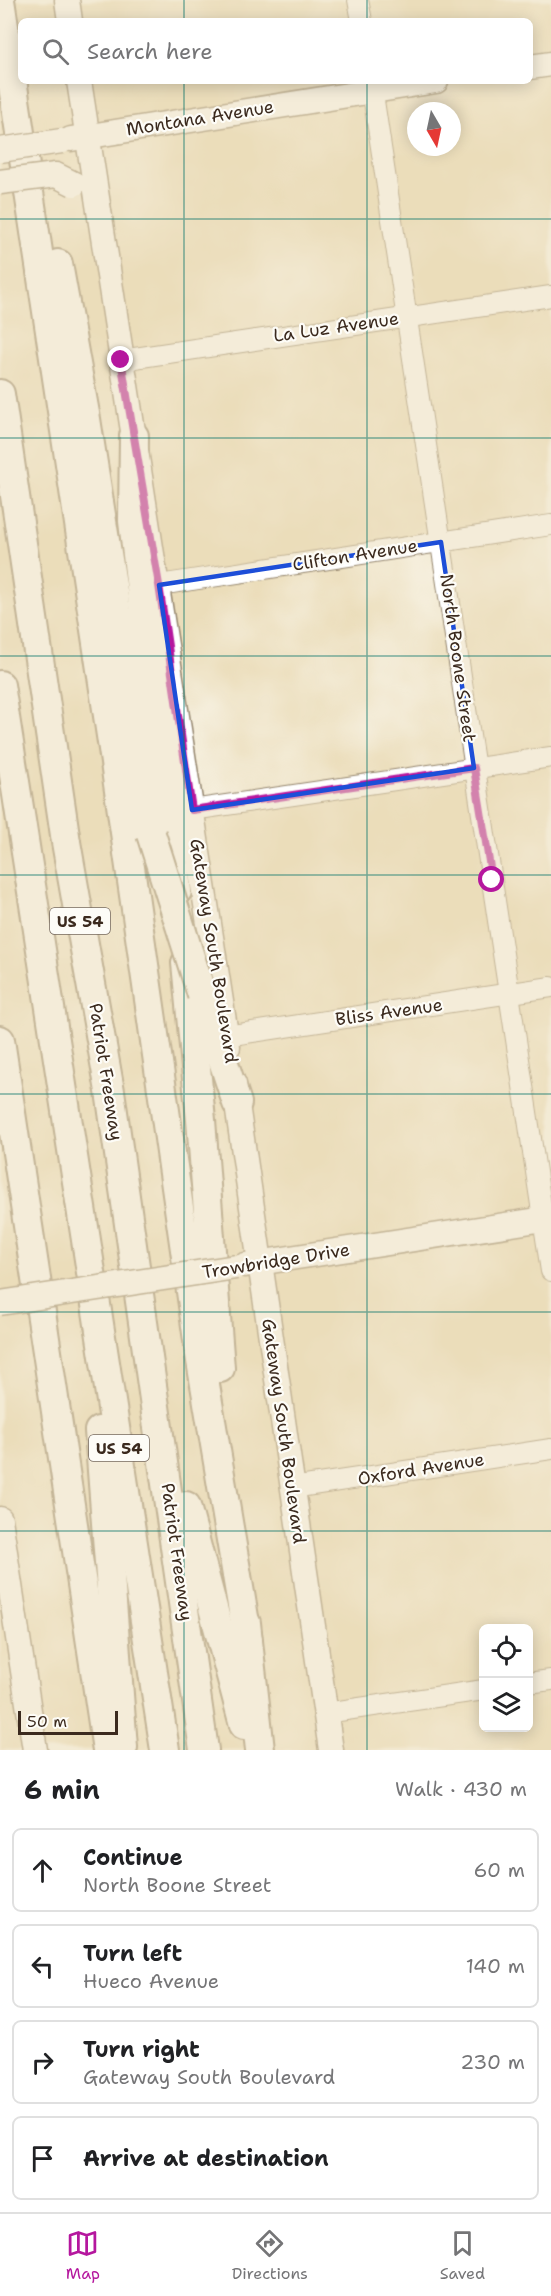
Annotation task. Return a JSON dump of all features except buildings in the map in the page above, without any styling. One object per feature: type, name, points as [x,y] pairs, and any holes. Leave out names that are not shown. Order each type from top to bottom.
[{"type":"highway","points":[[0,0],[18,109],[201,1361],[248,1641]]},
{"type":"highway","points":[[18,109],[36,149],[71,337],[151,834],[237,1103]]},
{"type":"highway","name":"Patriot Freeway","points":[[0,394],[66,842],[110,1091],[204,1750]]},
{"type":"highway","points":[[134,436],[133,521],[149,673],[193,1025],[225,1438],[260,1750]]},
{"type":"highway","name":"US 54","points":[[0,685],[165,1750]]},
{"type":"highway","points":[[0,1040],[107,1750]]},
{"type":"highway","points":[[72,1147],[66,1183],[99,1426],[124,1750]]},
{"type":"highway","points":[[0,1156],[32,1340],[48,1362]]},
{"type":"highway","points":[[162,1447],[177,1472],[251,1750]]},
{"type":"main road","points":[[67,0],[70,18]]},
{"type":"main road","points":[[533,67],[551,64]]},
{"type":"main road","name":"Gateway South Boulevard","points":[[79,84],[121,360],[159,585],[331,1750]]},
{"type":"main road","name":"Montana Avenue","points":[[0,150],[371,86],[397,84]]},
{"type":"main road","points":[[0,182],[56,175],[74,184],[97,203]]},
{"type":"main road","name":"Trowbridge Drive","points":[[0,1303],[547,1219]]},
{"type":"main road","points":[[1,1528],[35,1750]]},
{"type":"street","points":[[358,0],[361,18]]},
{"type":"street","name":"North Boone Street","points":[[371,86],[509,994],[547,1219],[551,1271]]},
{"type":"street","name":"La Luz Avenue","points":[[121,360],[551,296]]},
{"type":"street","name":"Clifton Avenue","points":[[159,585],[551,525]]},
{"type":"street","points":[[192,810],[551,757]]},
{"type":"street","name":"Bliss Avenue","points":[[226,1036],[551,987]]},
{"type":"street","name":"Oxford Avenue","points":[[292,1488],[551,1449]]},
{"type":"street","points":[[533,1682],[551,1680]]},
{"type":"street","points":[[325,1713],[479,1691]]},
{"type":"highlighted area","points":[[441,542],[474,768],[192,810],[159,585]]},
{"type":"route","points":[[121,360],[159,585],[192,810],[474,768],[492,880]]}]
